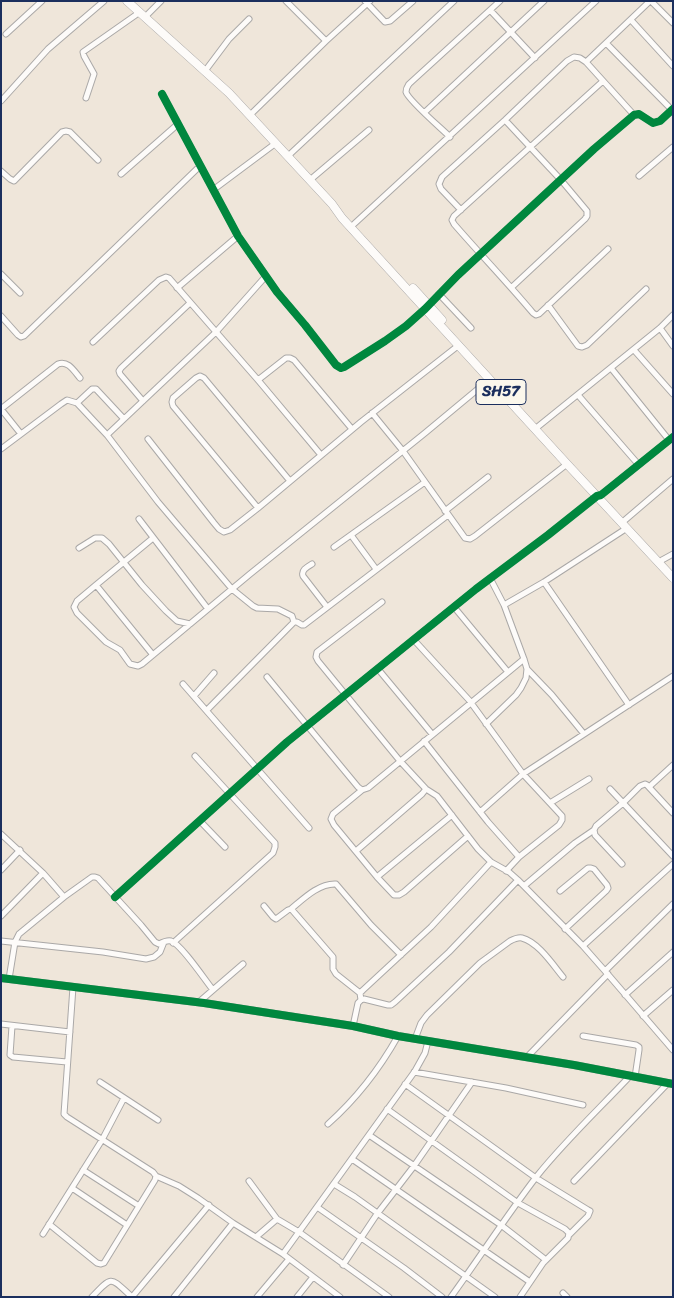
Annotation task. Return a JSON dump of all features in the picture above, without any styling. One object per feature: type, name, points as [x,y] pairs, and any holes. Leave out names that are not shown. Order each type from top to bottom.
[{"type":"main road","name":"SH57","points":[[127,1],[229,92],[332,204],[342,218],[520,410]]},
{"type":"main road","name":"SH57","points":[[332,204],[340,209],[354,224],[459,345],[599,496]]},
{"type":"main road","name":"SH57","points":[[536,427],[567,464],[673,572]]},
{"type":"main road","name":"SH57","points":[[626,524],[673,578]]},
{"type":"street","points":[[6,34],[42,1]]},
{"type":"street","points":[[1,101],[48,50],[104,1]]},
{"type":"street","points":[[86,98],[94,71],[83,54],[84,50],[142,15],[161,1]]},
{"type":"street","points":[[286,1],[326,41]]},
{"type":"street","points":[[250,115],[367,2],[385,22],[390,21],[413,1]]},
{"type":"street","points":[[288,156],[454,1]]},
{"type":"street","points":[[450,136],[407,93],[406,88],[500,1]]},
{"type":"street","points":[[425,112],[544,1]]},
{"type":"street","points":[[354,224],[596,1]]},
{"type":"street","points":[[586,62],[651,1],[673,23]]},
{"type":"street","points":[[490,10],[535,58]]},
{"type":"street","points":[[205,71],[249,19]]},
{"type":"street","points":[[631,20],[673,66]]},
{"type":"street","points":[[162,94],[238,236],[277,292],[336,365],[341,368],[385,342],[426,307],[594,149],[634,115],[639,114],[653,123],[660,121],[672,110],[606,43]]},
{"type":"street","points":[[461,210],[441,189],[439,184],[442,177],[567,61],[574,57],[586,62],[634,115]]},
{"type":"street","points":[[603,81],[530,146],[454,216],[452,220],[480,255],[512,287],[536,315],[608,249]]},
{"type":"street","points":[[505,120],[588,211],[587,216],[512,287]]},
{"type":"street","points":[[121,174],[178,124]]},
{"type":"street","points":[[310,180],[369,130]]},
{"type":"street","points":[[1,171],[10,180],[14,181],[62,132],[66,131],[70,132],[98,160]]},
{"type":"street","points":[[213,190],[276,143]]},
{"type":"street","points":[[640,176],[673,148]]},
{"type":"street","points":[[1,316],[18,335],[24,336],[200,166]]},
{"type":"street","points":[[177,288],[238,236]]},
{"type":"street","points":[[1,274],[20,293]]},
{"type":"street","points":[[106,435],[216,332],[266,276]]},
{"type":"street","points":[[93,342],[159,280],[166,277],[258,380],[321,455]]},
{"type":"street","points":[[548,305],[578,346],[582,347],[587,345],[646,289]]},
{"type":"street","points":[[440,294],[471,328]]},
{"type":"street","points":[[143,401],[119,372],[190,303]]},
{"type":"street","points":[[536,427],[634,350],[673,315]]},
{"type":"street","points":[[660,328],[673,346]]},
{"type":"street","points":[[148,439],[219,529],[224,532],[230,530],[258,508],[459,345]]},
{"type":"street","points":[[634,350],[673,394]]},
{"type":"street","points":[[258,380],[286,358],[294,360],[352,430]]},
{"type":"street","points":[[21,434],[1,409],[62,362],[66,363],[80,378]]},
{"type":"street","points":[[116,897],[308,726],[490,578],[671,439],[611,368]]},
{"type":"street","points":[[258,508],[173,406],[173,398],[196,378],[200,376],[204,378],[290,481]]},
{"type":"street","points":[[153,538],[77,601],[74,607],[106,642],[120,650],[130,664],[134,666],[142,664],[490,379]]},
{"type":"street","points":[[77,403],[92,389],[96,389],[124,418]]},
{"type":"street","points":[[578,395],[638,464]]},
{"type":"street","points":[[1,449],[67,400],[77,403],[106,435],[158,502],[232,589],[253,606],[282,610],[292,616],[294,622]]},
{"type":"street","points":[[372,414],[403,451],[465,538],[470,539],[475,536],[567,464]]},
{"type":"street","points":[[294,622],[303,626],[447,513],[488,478]]},
{"type":"street","points":[[504,605],[544,582],[626,524],[673,479]]},
{"type":"street","points":[[334,547],[425,482]]},
{"type":"street","points":[[138,519],[208,609]]},
{"type":"street","points":[[352,535],[376,569]]},
{"type":"street","points":[[80,548],[95,538],[102,538],[166,611],[177,621],[190,624]]},
{"type":"street","points":[[662,560],[673,554]]},
{"type":"street","points":[[312,564],[303,570],[303,576],[327,607]]},
{"type":"street","points":[[486,724],[522,688],[527,669],[504,605],[490,578]]},
{"type":"street","points":[[544,582],[629,704]]},
{"type":"street","points":[[96,585],[153,654]]},
{"type":"street","points":[[382,602],[317,652],[318,661],[400,761],[426,789],[437,796],[478,849],[491,862],[506,870],[518,880],[583,946],[673,1050]]},
{"type":"street","points":[[454,607],[508,672]]},
{"type":"street","points":[[207,710],[294,622]]},
{"type":"street","points":[[414,640],[471,703],[523,774],[562,816],[559,825],[506,870]]},
{"type":"street","points":[[468,836],[399,895],[394,895],[334,825],[331,818],[333,814],[362,790],[368,788],[524,659]]},
{"type":"street","points":[[378,669],[432,734]]},
{"type":"street","points":[[527,669],[552,695],[584,734]]},
{"type":"street","points":[[194,696],[214,673]]},
{"type":"street","points":[[267,676],[362,790]]},
{"type":"street","points":[[480,812],[523,774],[673,676]]},
{"type":"street","points":[[183,684],[309,828]]},
{"type":"street","points":[[424,741],[519,858]]},
{"type":"street","points":[[173,943],[273,853],[275,848],[275,843],[195,756]]},
{"type":"street","points":[[649,787],[673,765]]},
{"type":"street","points":[[550,803],[589,780]]},
{"type":"street","points":[[524,886],[575,843],[594,830],[596,826],[642,784],[649,787],[673,813]]},
{"type":"street","points":[[356,851],[426,789]]},
{"type":"street","points":[[610,789],[673,856]]},
{"type":"street","points":[[377,877],[452,815]]},
{"type":"street","points":[[200,821],[226,847]]},
{"type":"street","points":[[594,830],[595,834],[622,864]]},
{"type":"street","points":[[1,834],[43,873],[64,897]]},
{"type":"street","points":[[1,870],[20,850]]},
{"type":"street","points":[[353,1026],[360,993],[430,927],[491,862]]},
{"type":"street","points":[[583,946],[673,864]]},
{"type":"street","points":[[560,892],[588,868],[594,869],[608,888],[606,892],[565,929]]},
{"type":"street","points":[[1,916],[43,873]]},
{"type":"street","points":[[9,979],[14,942],[19,934],[64,897],[92,877],[95,877],[142,925],[155,942],[159,944],[167,941],[181,949],[213,990]]},
{"type":"street","points":[[360,1000],[392,1005],[449,952],[518,880]]},
{"type":"street","points":[[264,906],[276,918],[318,888],[336,884],[400,955]]},
{"type":"street","points":[[527,1057],[673,904]]},
{"type":"street","points":[[291,909],[333,957],[333,969],[336,974],[360,993]]},
{"type":"street","points":[[415,1039],[427,1015],[480,964],[510,940],[522,938],[535,946],[563,977]]},
{"type":"street","points":[[1,941],[103,952],[146,959],[154,957],[160,952],[164,942]]},
{"type":"street","points":[[625,995],[673,952]]},
{"type":"street","points":[[199,1002],[243,964]]},
{"type":"street","points":[[1,978],[199,1002],[353,1026],[398,1036],[670,1083]]},
{"type":"street","points":[[73,987],[64,1114],[153,1172],[156,1176],[179,1186],[283,1254],[338,1296]]},
{"type":"street","points":[[643,1016],[673,990]]},
{"type":"street","points":[[1,1024],[70,1032]]},
{"type":"street","points":[[12,1026],[10,1055],[13,1057],[67,1062]]},
{"type":"street","points":[[328,1124],[343,1111],[363,1087],[386,1057],[398,1036]]},
{"type":"street","points":[[451,1297],[501,1225],[552,1158],[632,1076],[639,1047],[583,1036]]},
{"type":"street","points":[[283,1254],[414,1072],[425,1053],[428,1041]]},
{"type":"street","points":[[414,1072],[583,1105]]},
{"type":"street","points":[[100,1082],[158,1120]]},
{"type":"street","points":[[343,1264],[472,1082]]},
{"type":"street","points":[[574,1181],[670,1083]]},
{"type":"street","points":[[405,1084],[536,1178],[590,1211],[588,1216],[546,1260],[520,1297]]},
{"type":"street","points":[[43,1234],[102,1140],[124,1098]]},
{"type":"street","points":[[387,1109],[518,1202],[565,1229],[569,1235]]},
{"type":"street","points":[[369,1135],[501,1225],[546,1260]]},
{"type":"street","points":[[352,1159],[530,1282]]},
{"type":"street","points":[[83,1170],[139,1206]]},
{"type":"street","points":[[49,1224],[97,1263],[104,1263],[156,1176]]},
{"type":"street","points":[[249,1181],[277,1219],[299,1232],[389,1297]]},
{"type":"street","points":[[334,1184],[495,1297]]},
{"type":"street","points":[[72,1188],[127,1225]]},
{"type":"street","points":[[92,1297],[106,1282],[111,1280],[132,1297],[209,1205]]},
{"type":"street","points":[[317,1207],[442,1297]]},
{"type":"street","points":[[256,1237],[277,1219]]},
{"type":"street","points":[[174,1297],[233,1223]]},
{"type":"street","points":[[257,1297],[289,1259]]},
{"type":"street","points":[[297,1297],[313,1277]]},
{"type":"cycle path","points":[[162,94],[238,236],[277,292],[336,365],[341,368],[406,326],[594,149],[634,115],[639,114],[653,123],[660,121],[673,109]]},
{"type":"cycle path","points":[[115,897],[287,742],[476,589],[597,496],[601,495],[673,437]]},
{"type":"cycle path","points":[[1,978],[204,1003],[353,1026],[398,1036],[574,1065],[673,1084]]}]
